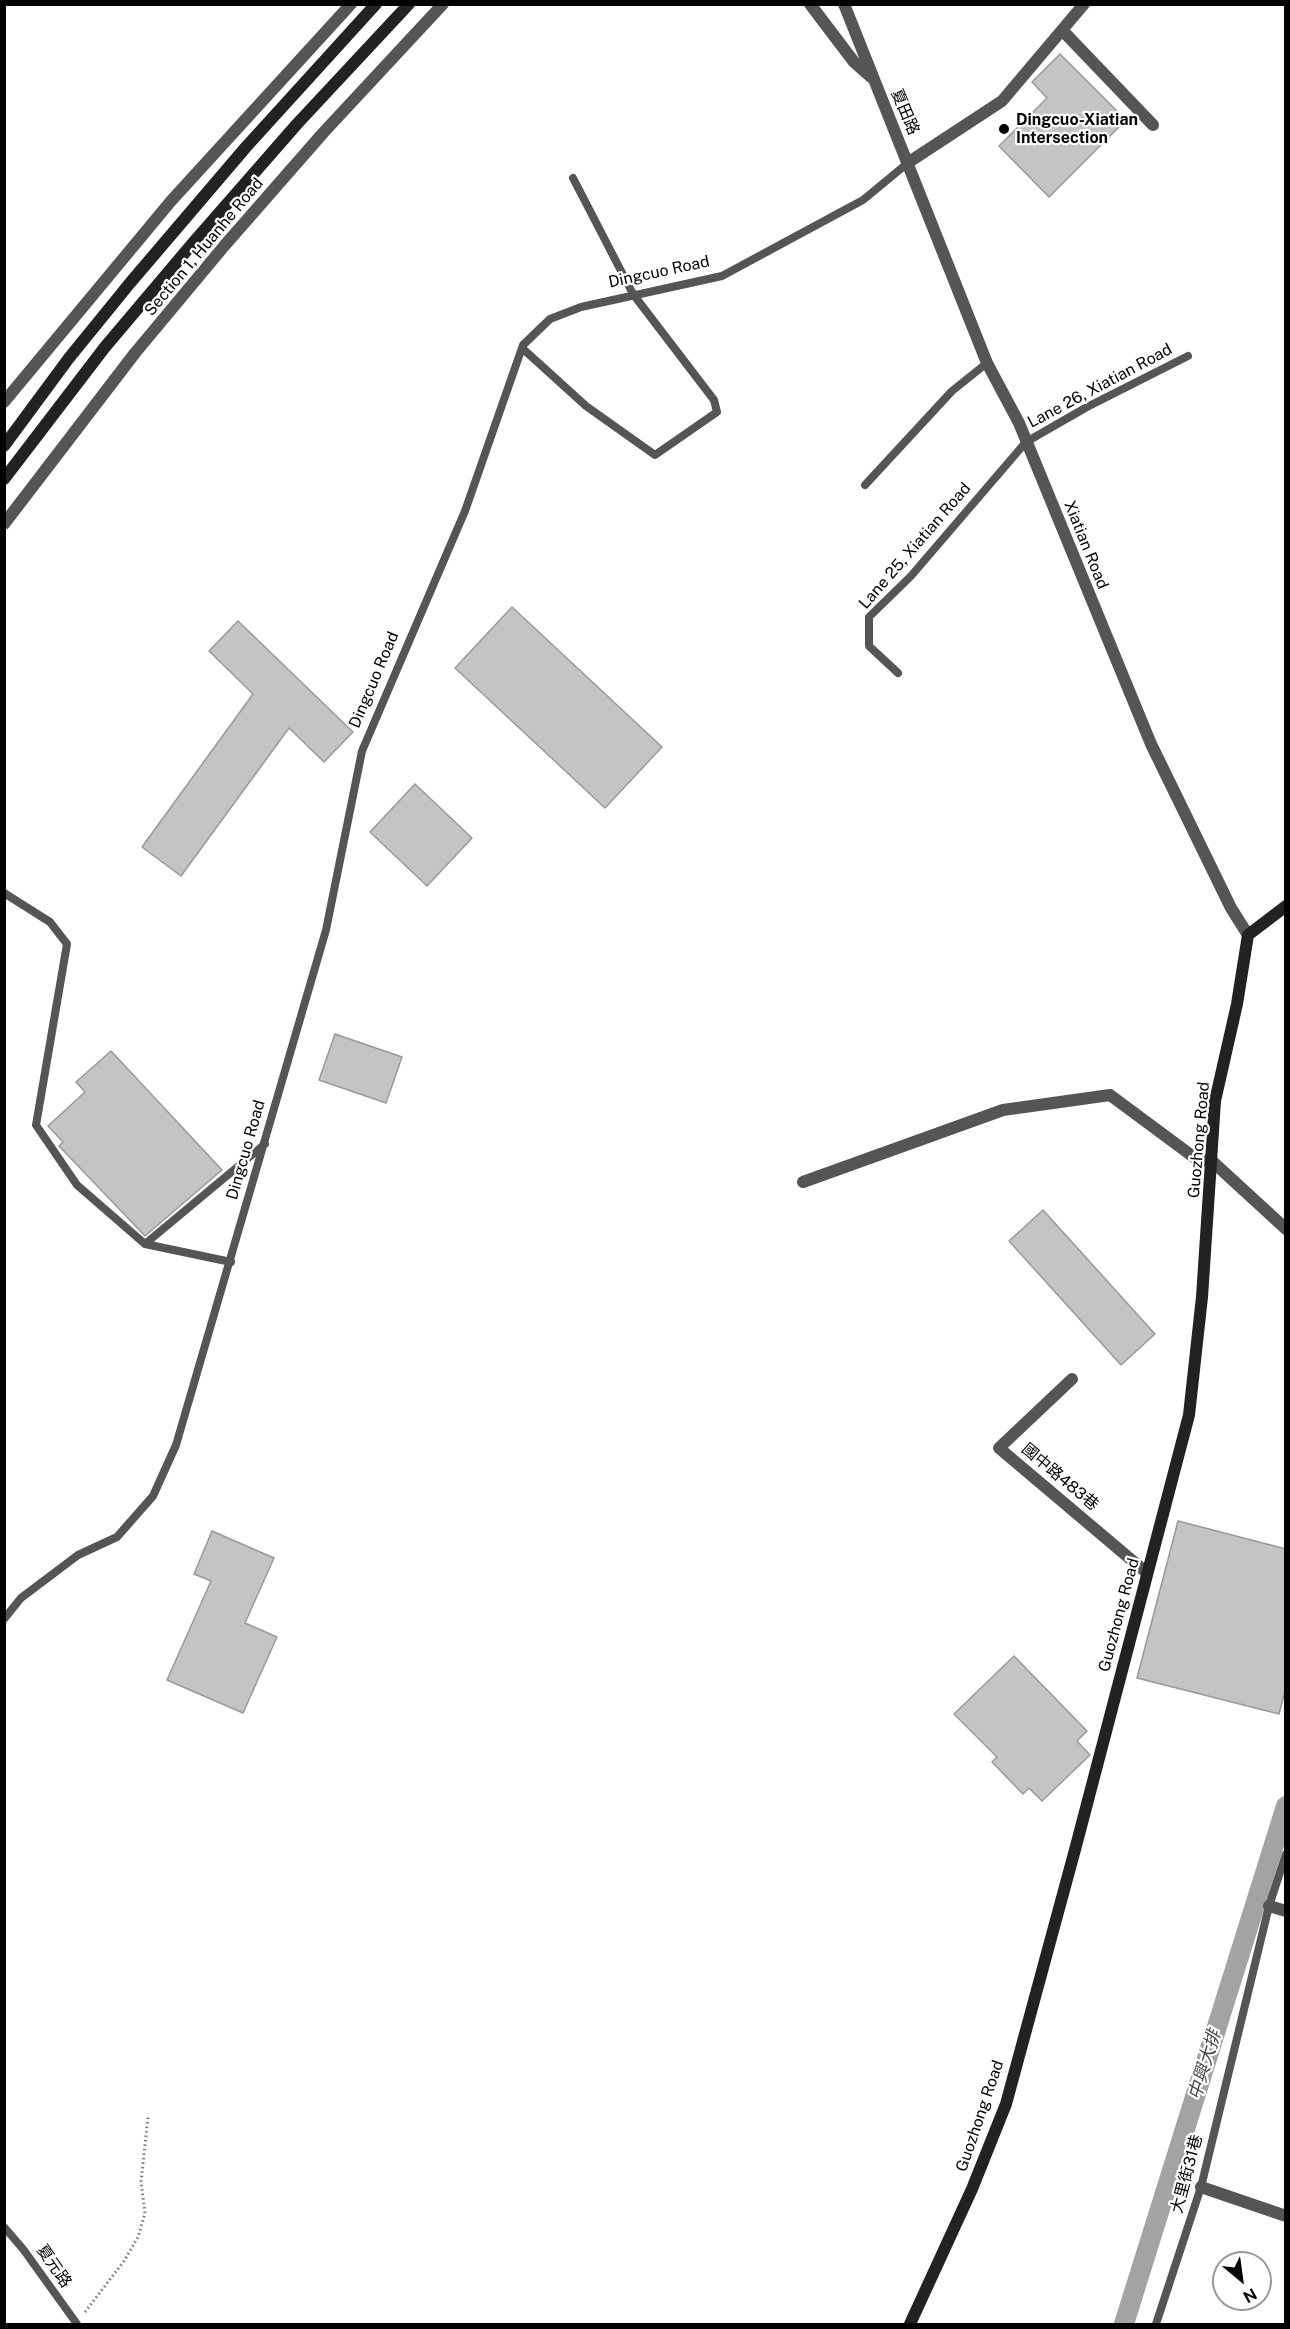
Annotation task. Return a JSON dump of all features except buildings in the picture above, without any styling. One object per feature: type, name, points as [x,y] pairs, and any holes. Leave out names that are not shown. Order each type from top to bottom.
[{"type":"street","points":[[4,402],[171,201],[351,4]]},
{"type":"street","name":"Section 1, Huanhe Road","points":[[4,446],[69,358],[130,283],[246,147],[376,4]]},
{"type":"street","name":"Section 1, Huanhe Road","points":[[4,479],[105,347],[193,243],[297,124],[409,4]]},
{"type":"street","name":"Section 1, Huanhe Road","points":[[4,524],[135,352],[225,245],[323,133],[443,4]]},
{"type":"street","points":[[810,4],[854,62],[872,77]]},
{"type":"street","name":"夏田路","points":[[844,4],[872,77],[909,162]]},
{"type":"street","name":"Dingcuo Road","points":[[909,162],[1002,100],[1084,4]]},
{"type":"street","points":[[1062,30],[1153,125]]},
{"type":"street","name":"Xiatian Road","points":[[909,162],[987,363],[1019,423],[1151,744],[1231,908],[1248,935]]},
{"type":"street","points":[[1248,935],[1286,906]]},
{"type":"street","name":"Guozhong Road","points":[[910,2325],[967,2200],[1006,2104],[1189,1415],[1213,1162],[1215,1101],[1237,1004],[1248,935]]},
{"type":"street","points":[[803,1182],[1003,1110],[1110,1095],[1195,1158],[1213,1162],[1286,1230]]},
{"type":"street","name":"國中路483巷","points":[[1072,1379],[999,1448],[1147,1573]]},
{"type":"street","points":[[1269,1906],[1286,1911]]},
{"type":"street","points":[[1201,2187],[1286,2216]]},
{"type":"lane","name":"Dingcuo Road","points":[[4,1619],[21,1598],[78,1555],[117,1537],[153,1496],[176,1445],[266,1144],[326,930],[362,751],[465,511],[522,348],[550,319],[581,307],[722,276],[862,200],[909,162]]},
{"type":"lane","points":[[522,348],[586,406],[655,454],[717,412],[714,400],[633,294],[573,178]]},
{"type":"lane","name":"Lane 26, Xiatian Road","points":[[1026,442],[1188,356]]},
{"type":"lane","points":[[865,485],[952,392],[987,363]]},
{"type":"lane","name":"Lane 25, Xiatian Road","points":[[898,673],[869,646],[869,617],[911,576],[1026,442]]},
{"type":"lane","points":[[4,893],[50,922],[67,944],[36,1125],[77,1185],[145,1244],[231,1262]]},
{"type":"lane","points":[[145,1244],[266,1144]]},
{"type":"lane","name":"大里街31巷","points":[[1156,2325],[1201,2187],[1269,1906],[1286,1854]]},
{"type":"lane","name":"夏元路","points":[[4,2227],[80,2321]]},
{"type":"path","points":[[80,2321],[90,2302],[124,2261],[138,2237],[145,2213],[141,2182],[148,2116]]},
{"type":"waterway","name":"中興大排","points":[[1124,2324],[1286,1806]]},
{"type":"place","name":"Dingcuo-Xiatian Intersection","points":[[1004,129]]}]
